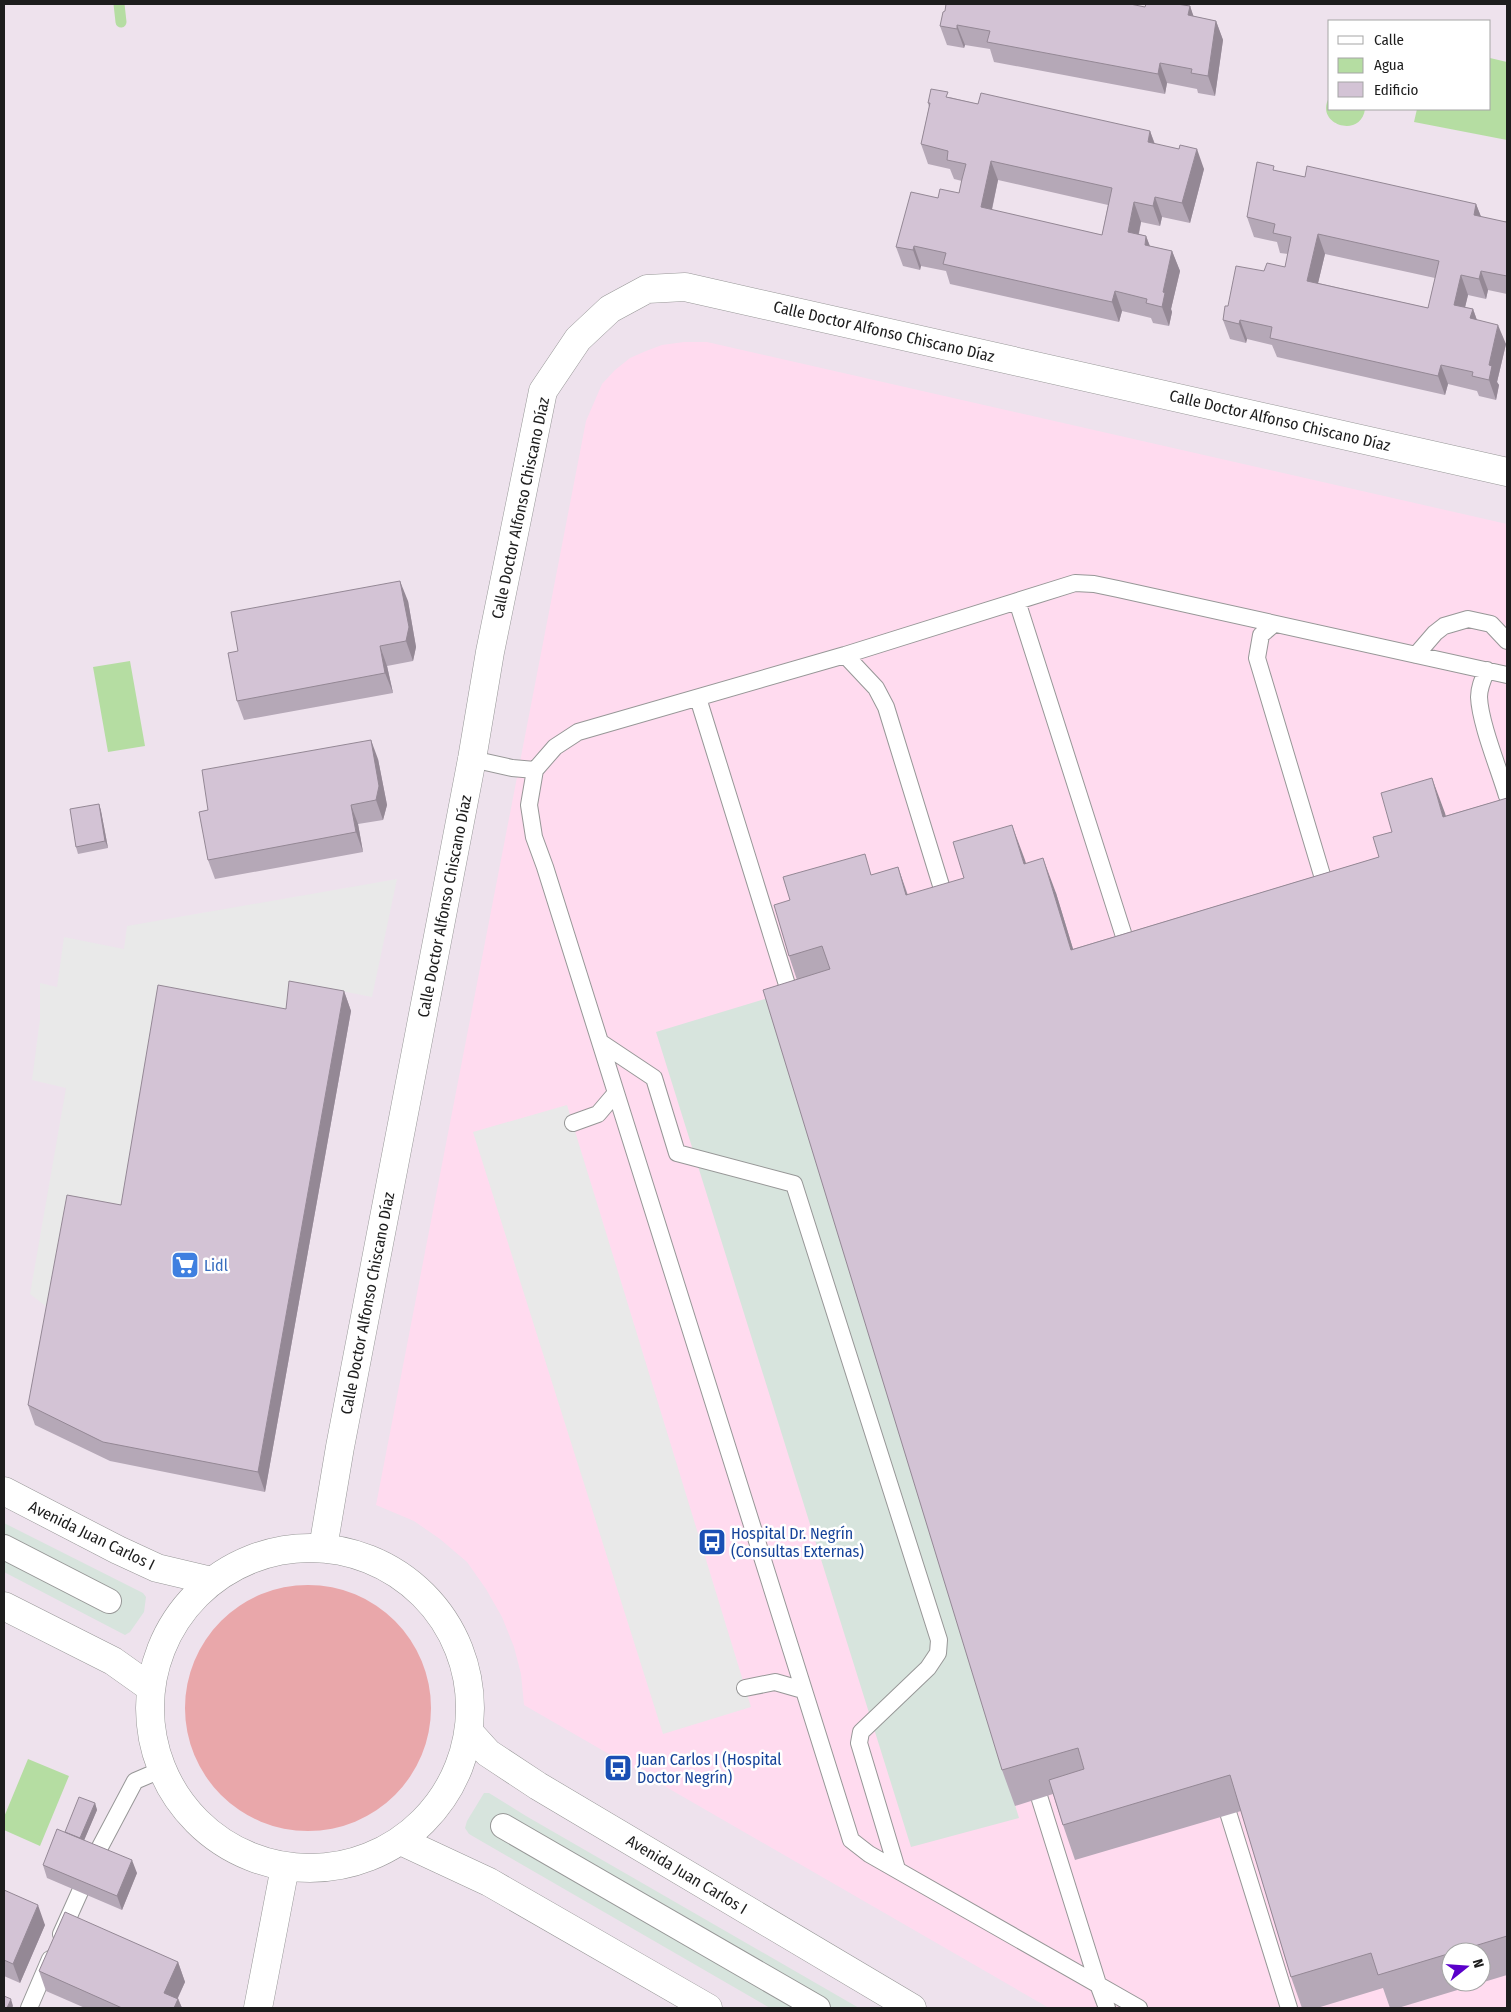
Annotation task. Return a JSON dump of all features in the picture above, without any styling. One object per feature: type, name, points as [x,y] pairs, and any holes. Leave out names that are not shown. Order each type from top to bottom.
[{"type":"street","name":"Calle Doctor Alfonso Chiscano Díaz","points":[[323,1548],[340,1447],[472,759],[490,652],[543,391],[578,339],[610,309],[647,289],[684,287],[1507,472]]},
{"type":"street","name":"Avenida Juan Carlos I","points":[[4,1491],[157,1568],[212,1581]]},
{"type":"street","points":[[4,1547],[109,1602]]},
{"type":"street","points":[[323,1548],[351,1553],[379,1563],[404,1578],[432,1605],[444,1620],[458,1646],[467,1674],[470,1702],[469,1732],[461,1763],[446,1793],[426,1819],[401,1841],[373,1856],[334,1867],[309,1869],[285,1867],[251,1857],[220,1841],[194,1818],[173,1790],[158,1758],[151,1724],[151,1688],[158,1657],[171,1628],[190,1603],[212,1581],[246,1561],[284,1550],[323,1548]]},
{"type":"street","points":[[4,1606],[112,1661],[151,1688]]},
{"type":"street","name":"Avenida Juan Carlos I","points":[[469,1732],[488,1753],[538,1786],[912,2008]]},
{"type":"street","points":[[503,1826],[818,2008]]},
{"type":"street","points":[[401,1841],[489,1882],[708,2008]]},
{"type":"street","points":[[258,2008],[285,1867]]},
{"type":"lane","points":[[1139,2008],[869,1854],[851,1840],[534,837],[528,805],[535,770],[555,747],[578,732],[845,655],[1075,583],[1094,584],[1507,675]]},
{"type":"lane","points":[[1017,601],[1134,969]]},
{"type":"lane","points":[[1416,655],[1435,633],[1444,626],[1468,620],[1491,624],[1507,641]]},
{"type":"lane","points":[[1274,624],[1261,635],[1257,658],[1333,910]]},
{"type":"lane","points":[[845,655],[876,688],[886,707],[950,916]]},
{"type":"lane","points":[[1486,670],[1481,683],[1479,697],[1484,723],[1507,796]]},
{"type":"lane","points":[[698,698],[798,1022]]},
{"type":"lane","points":[[472,759],[512,768],[535,770]]},
{"type":"lane","points":[[1306,890],[1344,879]]},
{"type":"lane","points":[[1114,947],[1143,938]]},
{"type":"lane","points":[[600,1042],[654,1078],[677,1153],[794,1184],[939,1640],[938,1653],[928,1668],[861,1732],[859,1743],[897,1869]]},
{"type":"lane","points":[[572,1123],[598,1114],[616,1094]]},
{"type":"lane","points":[[745,1688],[774,1682],[803,1690]]},
{"type":"lane","points":[[1030,1765],[1107,2008]]},
{"type":"lane","points":[[29,2008],[100,1847],[135,1781],[163,1769]]},
{"type":"lane","points":[[1218,1780],[1289,2008]]},
{"type":"shaded area","points":[[684,342],[707,342],[1507,524],[1507,2008],[1049,2008],[524,1705],[521,1674],[514,1647],[502,1617],[486,1589],[467,1562],[440,1539],[414,1521],[376,1505],[586,421],[602,384],[630,358],[662,345]]},
{"type":"shaded area","points":[[397,879],[372,997],[300,983],[296,1000],[128,1225],[53,1312],[30,1294],[66,1088],[32,1080],[40,1019],[40,983],[57,987],[64,937],[124,949],[127,926]]},
{"type":"shaded area","points":[[768,998],[1019,1818],[911,1847],[656,1032]]},
{"type":"shaded area","points":[[567,1105],[751,1707],[663,1734],[473,1132]]},
{"type":"shaded area","points":[[4,1523],[143,1593],[146,1597],[144,1612],[130,1632],[125,1635],[4,1572]]},
{"type":"shaded area","points":[[308,1585],[344,1590],[376,1606],[395,1621],[410,1640],[426,1672],[431,1708],[426,1744],[410,1776],[395,1795],[376,1810],[344,1826],[308,1831],[272,1826],[240,1810],[221,1795],[206,1776],[190,1744],[185,1708],[190,1672],[206,1640],[221,1621],[240,1606],[272,1590]]},
{"type":"shaded area","points":[[484,1793],[489,1793],[859,2008],[770,2008],[469,1834],[465,1828],[467,1821]]},
{"type":"water","points":[[1491,58],[1507,62],[1507,140],[1414,122],[1417,110],[1491,110]]},
{"type":"water","points":[[1328,101],[1328,110],[1365,110],[1362,118],[1355,124],[1347,126],[1339,125],[1332,121],[1327,114],[1326,106]]},
{"type":"water","points":[[130,661],[145,746],[108,752],[93,667]]},
{"type":"water","points":[[28,1759],[69,1776],[40,1846],[4,1830],[4,1817]]},
{"type":"building","points":[[946,4],[1130,4],[1145,7],[1146,4],[1177,4],[1190,6],[1188,15],[1216,21],[1208,76],[1191,73],[1192,69],[1160,63],[1158,74],[987,42],[990,31],[957,25],[957,29],[940,26]]},
{"type":"building","points":[[931,89],[948,92],[946,97],[978,104],[981,93],[1150,131],[1148,142],[1179,149],[1180,145],[1197,149],[1182,203],[1155,197],[1153,206],[1134,202],[1128,232],[1146,236],[1145,245],[1172,251],[1163,292],[1165,293],[1162,307],[1146,303],[1147,299],[1115,291],[1112,302],[943,264],[946,253],[914,246],[913,250],[896,247],[911,192],[938,198],[940,189],[959,193],[966,164],[947,160],[948,151],[921,144],[930,103],[928,103]],"holes":[[[991,161],[1112,188],[1102,235],[981,207]]]},
{"type":"building","points":[[1257,162],[1274,166],[1273,170],[1305,177],[1307,166],[1476,204],[1474,215],[1506,222],[1507,219],[1507,276],[1481,271],[1479,279],[1461,275],[1454,305],[1473,309],[1470,318],[1498,325],[1489,365],[1492,366],[1489,380],[1472,376],[1473,372],[1441,365],[1438,376],[1270,338],[1272,327],[1240,320],[1239,324],[1223,320],[1225,306],[1228,306],[1236,266],[1264,271],[1267,263],[1285,267],[1291,237],[1273,233],[1275,224],[1247,217]],"holes":[[[1318,234],[1439,261],[1428,308],[1307,281]]]},
{"type":"building","points":[[400,581],[409,627],[406,641],[380,646],[385,673],[237,701],[228,653],[238,651],[231,612]]},
{"type":"building","points":[[371,740],[379,786],[376,800],[351,805],[356,832],[208,860],[199,812],[208,810],[202,770]]},
{"type":"building","points":[[1432,778],[1443,817],[1507,798],[1507,1936],[1488,1942],[1441,1942],[1441,1956],[1378,1975],[1371,1953],[1291,1977],[1230,1775],[1063,1825],[1049,1780],[1084,1769],[1078,1748],[1002,1770],[763,990],[830,969],[822,946],[789,956],[774,905],[790,900],[783,877],[865,854],[871,875],[898,867],[906,895],[964,878],[953,842],[1012,825],[1024,864],[1043,858],[1071,950],[1379,857],[1373,837],[1392,832],[1381,793]]},
{"type":"building","points":[[99,804],[105,841],[76,847],[70,809]]},
{"type":"building","name":"Lidl","points":[[289,981],[344,991],[258,1472],[103,1442],[28,1405],[67,1195],[121,1205],[158,985],[286,1009]]},
{"type":"building","points":[[79,1797],[95,1803],[80,1838],[65,1832]]},
{"type":"building","points":[[57,1829],[132,1860],[117,1896],[43,1865]]},
{"type":"building","points":[[4,1890],[38,1905],[13,1964],[4,1960]]},
{"type":"building","points":[[65,1912],[178,1962],[164,1993],[178,1999],[174,2008],[122,2008],[39,1971]]},
{"type":"building","points":[[4,1996],[11,1999],[7,2008],[4,2008]]},
{"type":"waterway","points":[[119,4],[121,22]]},
{"type":"place","name":"Lidl","points":[[185,1265]]},
{"type":"place","name":"Hospital Dr. Negrín (Consultas Externas)","points":[[712,1542]]},
{"type":"place","name":"Juan Carlos I (Hospital Doctor Negrín)","points":[[618,1768]]}]
